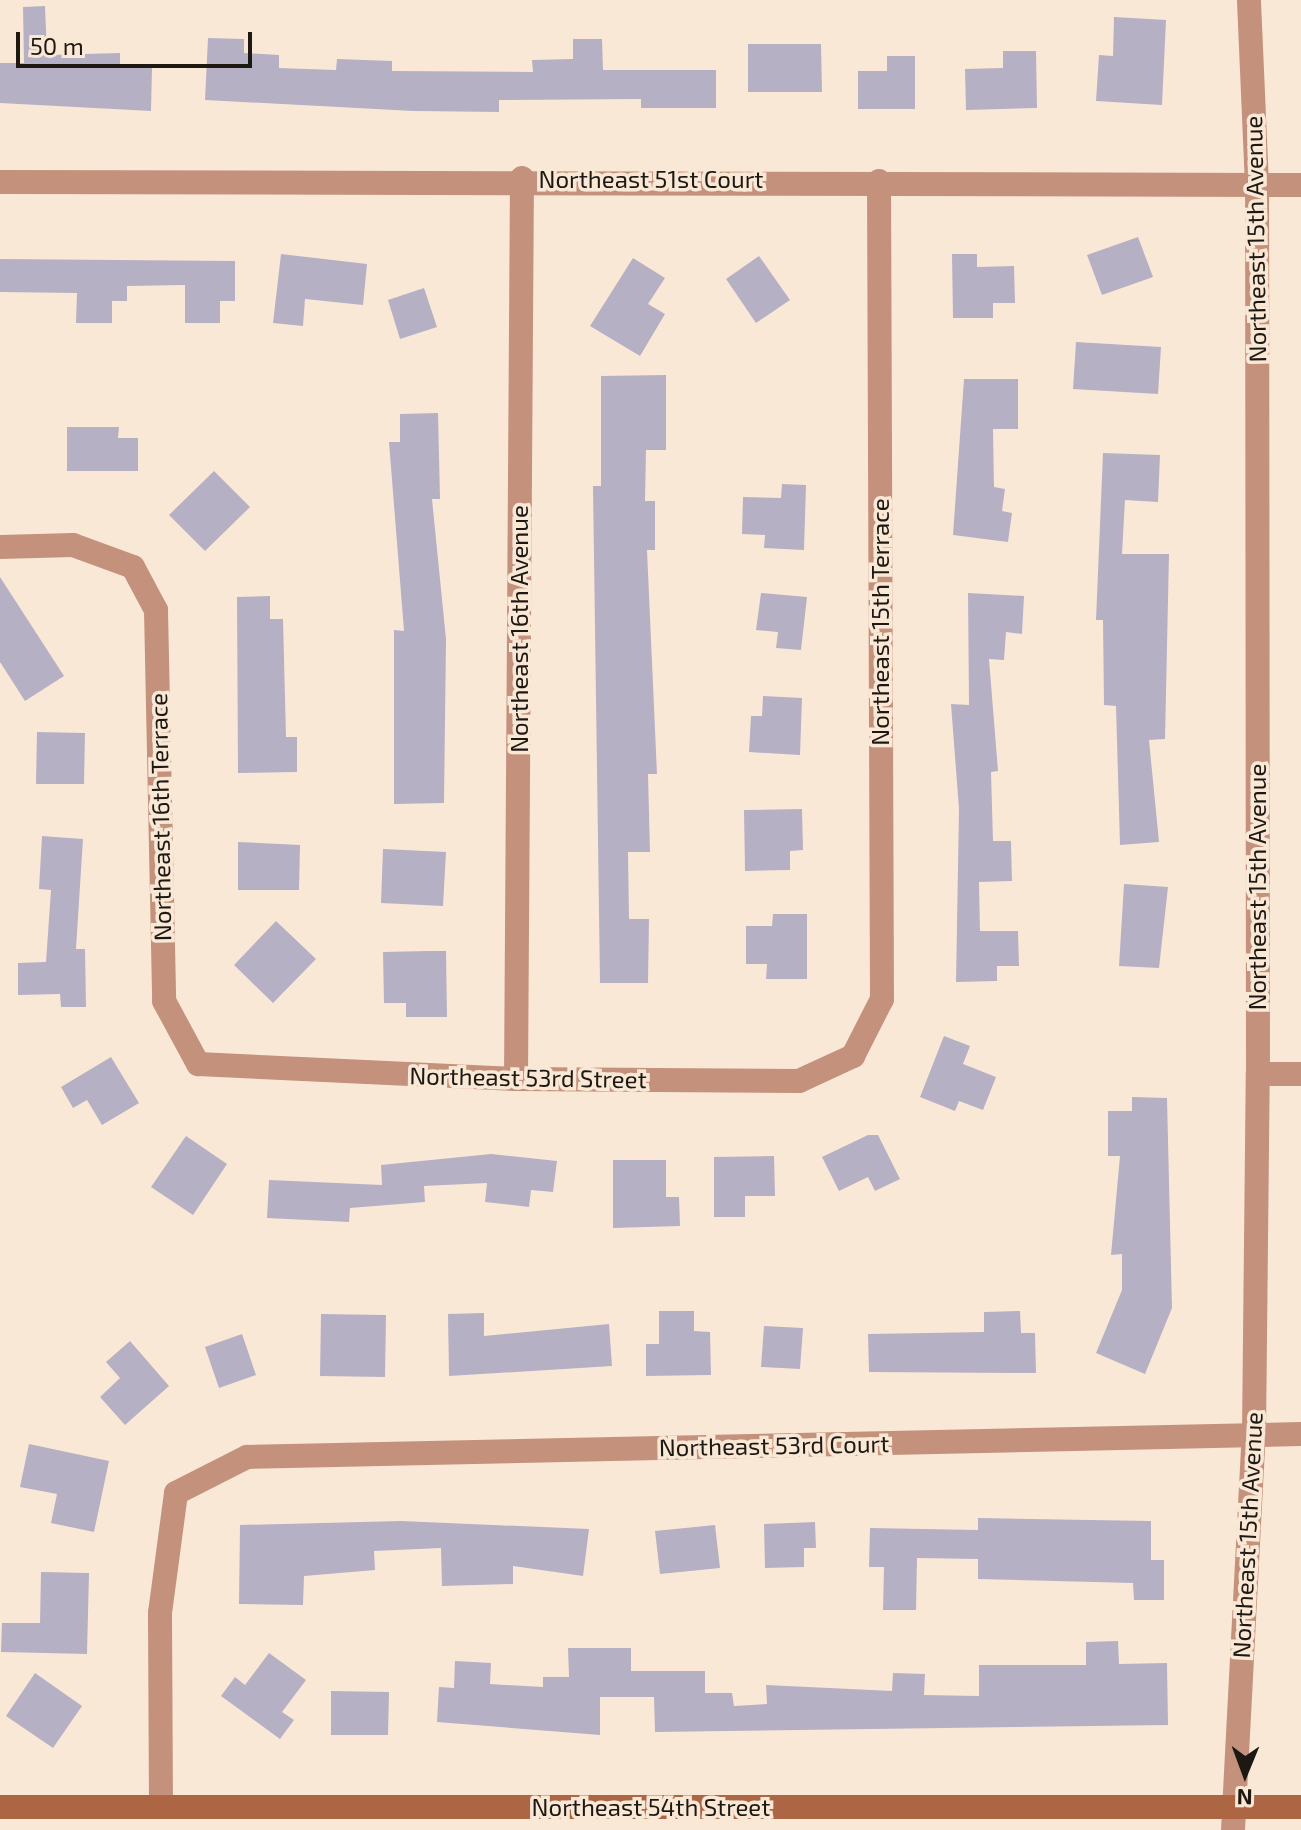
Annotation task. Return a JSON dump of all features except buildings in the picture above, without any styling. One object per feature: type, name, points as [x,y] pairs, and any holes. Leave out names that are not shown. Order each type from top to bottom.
[{"type":"street","name":"Northeast 15th Avenue","points":[[1233,1819],[1254,1433],[1258,1074],[1257,185],[1249,0]]},
{"type":"street","name":"Northeast 51st Court","points":[[0,182],[522,178],[1301,185]]},
{"type":"street","name":"Northeast 16th Avenue","points":[[516,1079],[522,178]]},
{"type":"street","name":"Northeast 15th Terrace","points":[[853,1056],[882,999],[879,181]]},
{"type":"street","name":"Northeast 16th Terrace","points":[[0,547],[73,545],[133,567],[156,610],[164,1001],[198,1064]]},
{"type":"street","name":"Northeast 53rd Street","points":[[198,1064],[516,1079],[799,1081],[853,1056]]},
{"type":"street","points":[[1258,1074],[1301,1074]]},
{"type":"street","name":"Northeast 53rd Court","points":[[161,1807],[160,1613],[176,1493],[247,1457],[1301,1434]]},
{"type":"street","name":"Northeast 54th Street","points":[[0,1807],[1233,1819],[1301,1807]]}]
